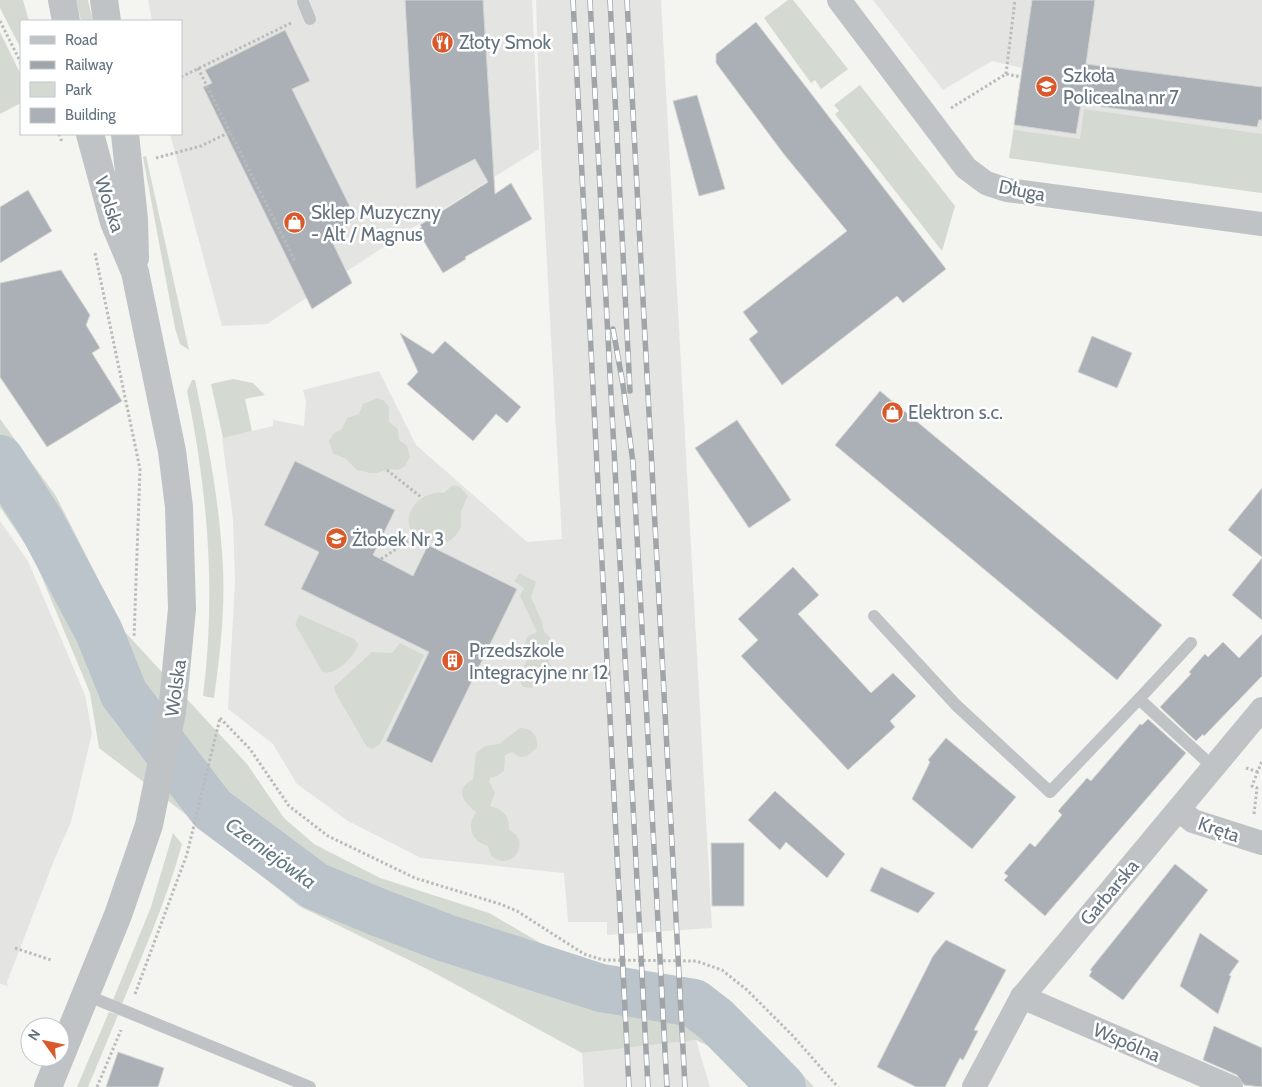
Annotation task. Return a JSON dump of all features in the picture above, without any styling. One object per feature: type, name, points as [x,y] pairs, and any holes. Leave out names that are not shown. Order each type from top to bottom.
[{"type":"street","points":[[62,0],[66,20]]},
{"type":"street","points":[[104,0],[107,20]]},
{"type":"street","name":"Długa","points":[[839,0],[966,168],[986,183],[1007,190],[1262,224]]},
{"type":"street","name":"Wolska","points":[[90,135],[114,222],[135,272]]},
{"type":"street","name":"Wolska","points":[[48,1087],[118,916],[155,803],[172,712],[179,656],[182,609],[179,507],[172,451],[135,272],[134,219],[125,135]]},
{"type":"street","name":"Garbarska","points":[[974,1087],[1022,997],[1262,709]]},
{"type":"street","name":"Kręta","points":[[1179,810],[1193,821],[1258,833]]},
{"type":"street","name":"Wspólna","points":[[1022,997],[1231,1087]]},
{"type":"lane","points":[[303,2],[310,19]]},
{"type":"lane","points":[[874,616],[956,705],[1050,792],[1191,642]]},
{"type":"lane","points":[[1138,699],[1214,768]]},
{"type":"lane","points":[[86,995],[310,1087]]},
{"type":"path","points":[[1006,74],[1015,0]]},
{"type":"path","points":[[0,21],[20,61]]},
{"type":"path","points":[[182,76],[292,22]]},
{"type":"path","points":[[198,68],[295,261]]},
{"type":"path","points":[[950,109],[1006,74],[1021,77]]},
{"type":"path","points":[[156,158],[201,146],[230,132]]},
{"type":"path","points":[[93,244],[140,469],[134,638]]},
{"type":"path","points":[[387,470],[420,497]]},
{"type":"path","points":[[380,559],[416,536]]},
{"type":"path","points":[[97,1087],[128,1013],[187,854],[220,718],[258,760],[290,806],[328,836],[416,878],[517,911],[584,954],[603,960],[696,961],[722,970],[747,990],[793,1036],[838,1087]]},
{"type":"path","points":[[1258,833],[1257,788],[1252,786],[1262,760]]},
{"type":"path","points":[[1239,766],[1258,772]]},
{"type":"path","points":[[15,948],[51,960]]},
{"type":"shaded area","points":[[148,0],[532,0],[539,149],[411,229],[267,324],[222,326],[170,135],[182,135],[182,20],[152,20]]},
{"type":"shaded area","points":[[536,0],[661,0],[712,928],[607,935],[607,922],[568,922],[564,873],[421,858],[348,821],[297,784],[273,744],[228,709],[235,582],[233,519],[222,438],[273,426],[273,420],[304,426],[306,401],[303,390],[379,371],[416,445],[527,542],[562,539],[541,153]]},
{"type":"shaded area","points":[[873,0],[1262,0],[1262,193],[1009,158],[1022,68],[992,61],[943,90]]},
{"type":"shaded area","points":[[0,521],[28,561],[85,695],[92,733],[71,822],[7,982],[8,986],[0,984]]},
{"type":"shaded area","points":[[696,1040],[710,1087],[584,1087],[582,1053]]},
{"type":"green space","points":[[0,0],[23,0],[29,20],[20,20],[20,47],[0,8]]},
{"type":"green space","points":[[76,0],[88,0],[93,20],[81,20]]},
{"type":"green space","points":[[788,0],[793,0],[848,69],[821,89],[815,80],[811,83],[764,18]]},
{"type":"green space","points":[[0,32],[20,73],[20,104],[0,114]]},
{"type":"green space","points":[[860,85],[955,206],[942,251],[835,114],[839,111],[834,105]]},
{"type":"green space","points":[[1084,109],[1262,134],[1262,193],[1009,158],[1014,130],[1080,139]]},
{"type":"green space","points":[[146,156],[189,350],[180,344],[175,328],[143,157]]},
{"type":"green space","points":[[233,379],[253,383],[265,395],[245,399],[252,431],[223,438],[211,384]]},
{"type":"green space","points":[[192,380],[195,380],[209,450],[221,544],[223,617],[214,698],[203,696],[209,619],[208,543],[200,467],[187,391]]},
{"type":"green space","points":[[377,398],[383,400],[389,407],[389,422],[398,429],[399,440],[407,446],[410,457],[405,466],[398,470],[389,469],[370,473],[357,470],[345,458],[333,454],[329,441],[334,433],[342,429],[347,418],[359,414],[363,404]]},
{"type":"green space","points":[[0,419],[56,496],[125,632],[247,764],[284,818],[314,844],[380,878],[489,913],[573,962],[700,990],[738,1011],[771,1041],[814,1087],[756,1087],[731,1057],[696,1040],[582,1053],[429,970],[299,906],[214,836],[99,748],[90,693],[33,556],[0,507]]},
{"type":"green space","points":[[453,485],[460,487],[468,496],[461,511],[461,527],[451,540],[440,545],[424,538],[422,541],[414,535],[410,527],[411,511],[423,497],[444,493]]},
{"type":"green space","points":[[520,573],[536,582],[531,597],[542,622],[544,632],[550,637],[554,647],[548,659],[552,668],[550,676],[536,681],[532,688],[523,687],[520,681],[526,674],[524,665],[529,658],[524,645],[528,636],[537,632],[520,596],[524,588],[514,581]]},
{"type":"green space","points":[[300,615],[354,639],[358,644],[349,659],[338,669],[327,673],[322,671],[295,624]]},
{"type":"green space","points":[[400,643],[424,655],[380,744],[373,749],[367,747],[335,692],[334,687],[372,652],[392,653]]},
{"type":"green space","points":[[520,728],[528,729],[533,733],[537,748],[527,756],[520,757],[512,752],[505,755],[504,771],[490,778],[489,781],[495,793],[490,806],[499,809],[505,814],[509,830],[516,835],[519,841],[517,854],[506,861],[491,856],[488,846],[482,844],[474,837],[471,823],[476,812],[462,796],[462,792],[463,787],[473,779],[476,753],[485,746],[499,744]]},
{"type":"green space","points":[[173,833],[182,844],[155,925],[122,1004],[113,1000],[151,907]]},
{"type":"green space","points":[[109,1012],[118,1015],[88,1087],[77,1087]]},
{"type":"building","points":[[405,0],[483,0],[495,194],[511,183],[532,219],[465,257],[466,259],[443,273],[417,230],[422,227],[420,225],[488,182],[475,159],[416,189]]},
{"type":"building","points":[[1032,0],[1095,0],[1086,64],[1262,87],[1262,120],[1259,120],[1257,127],[1081,104],[1076,134],[1014,125]]},
{"type":"building","points":[[756,22],[946,269],[903,303],[897,296],[782,385],[749,339],[758,332],[743,312],[847,231],[783,153],[716,63],[716,54]]},
{"type":"building","points":[[285,30],[310,81],[292,89],[356,219],[328,233],[352,283],[312,309],[203,87],[212,83],[205,70]]},
{"type":"building","points":[[697,95],[725,189],[699,196],[673,101]]},
{"type":"building","points":[[28,190],[52,231],[0,263],[0,207]]},
{"type":"building","points":[[61,270],[90,315],[86,325],[100,348],[92,353],[122,401],[47,447],[0,377],[0,283]]},
{"type":"building","points":[[400,333],[433,354],[445,341],[521,407],[507,423],[496,414],[473,441],[407,384],[418,372]]},
{"type":"building","points":[[1092,336],[1132,353],[1117,388],[1078,372]]},
{"type":"building","points":[[880,391],[1162,625],[1117,680],[835,445]]},
{"type":"building","points":[[737,420],[791,500],[749,528],[695,448]]},
{"type":"building","points":[[295,461],[395,510],[373,555],[413,576],[428,545],[517,589],[432,763],[386,741],[429,652],[301,589],[319,552],[264,525]]},
{"type":"building","points":[[1262,488],[1262,557],[1228,530]]},
{"type":"building","points":[[1262,558],[1262,620],[1232,595]]},
{"type":"building","points":[[793,567],[819,595],[798,614],[871,693],[893,673],[916,696],[890,721],[895,727],[848,770],[741,656],[758,640],[738,619]]},
{"type":"building","points":[[1262,634],[1262,676],[1204,736],[1203,734],[1196,741],[1160,707],[1191,674],[1189,672],[1205,654],[1208,657],[1223,642],[1239,658]]},
{"type":"building","points":[[1148,719],[1186,753],[1045,916],[1004,880],[1008,876],[1004,873],[1030,843],[1035,847],[1062,815],[1058,811],[1087,778],[1091,781],[1140,724],[1142,725]]},
{"type":"building","points":[[946,738],[1016,797],[972,849],[912,799],[930,762],[928,760]]},
{"type":"building","points":[[775,791],[845,854],[827,878],[786,842],[780,850],[748,820]]},
{"type":"building","points":[[711,843],[744,843],[744,906],[712,906]]},
{"type":"building","points":[[1175,864],[1208,890],[1123,1000],[1089,976],[1092,971],[1090,970]]},
{"type":"building","points":[[881,867],[935,893],[918,913],[870,891]]},
{"type":"building","points":[[1200,933],[1239,961],[1229,975],[1231,976],[1218,1014],[1180,986]]},
{"type":"building","points":[[946,940],[1006,970],[974,1030],[978,1031],[963,1060],[960,1058],[945,1087],[916,1087],[877,1067],[933,956]]},
{"type":"building","points":[[1214,1026],[1262,1048],[1262,1087],[1244,1085],[1237,1075],[1203,1060]]},
{"type":"building","points":[[118,1052],[164,1068],[158,1087],[106,1087]]},
{"type":"waterway","name":"Czerniejówka","points":[[0,459],[41,523],[99,632],[124,694],[212,809],[315,886],[380,913],[446,938],[601,988],[694,1003],[716,1020],[782,1087]]},
{"type":"railway","points":[[573,0],[629,1087]]},
{"type":"railway","points":[[590,0],[648,1087]]},
{"type":"railway","points":[[610,0],[630,391]]},
{"type":"railway","points":[[627,0],[685,1087]]},
{"type":"railway","points":[[613,329],[623,385],[633,463],[667,1087]]},
{"type":"place","name":"Złoty Smok","points":[[443,42]]},
{"type":"place","name":"Szkoła Policealna nr 7","points":[[1047,86]]},
{"type":"place","name":"Sklep Muzyczny - Alt / Magnus","points":[[295,223]]},
{"type":"place","name":"Elektron s.c.","points":[[892,412]]},
{"type":"place","name":"Żłobek Nr 3","points":[[336,539]]},
{"type":"place","name":"Przedszkole Integracyjne nr 12","points":[[453,661]]}]
